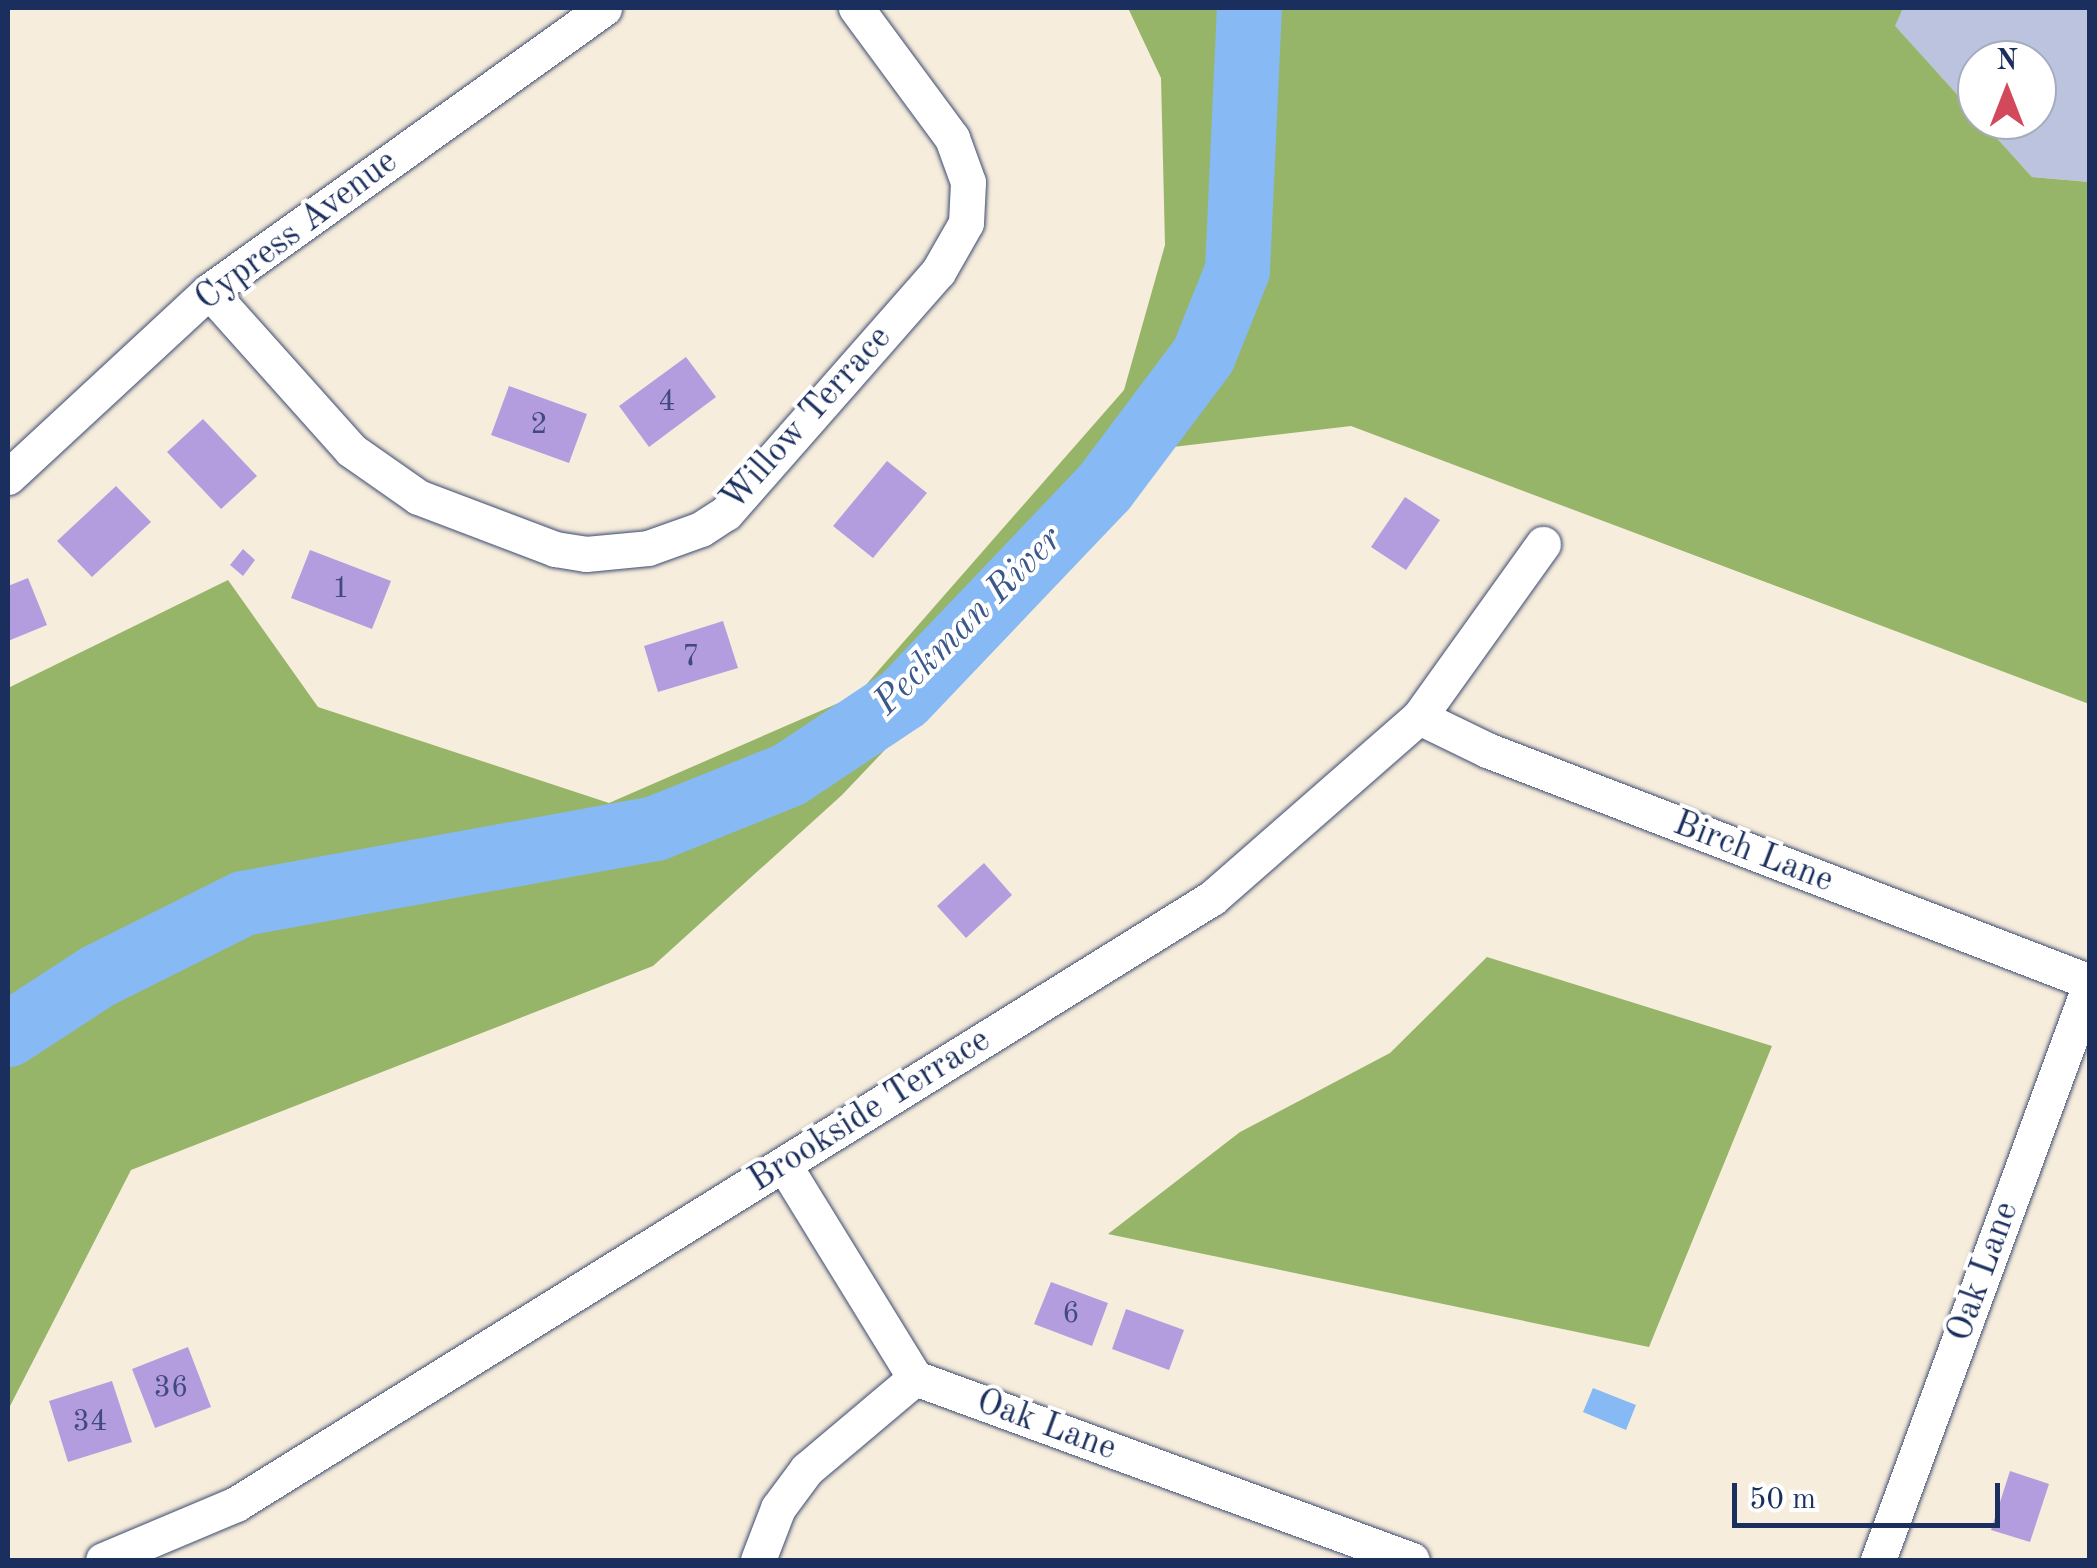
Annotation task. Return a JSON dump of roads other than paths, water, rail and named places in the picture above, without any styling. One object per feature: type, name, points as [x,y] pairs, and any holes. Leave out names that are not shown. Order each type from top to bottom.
[{"type":"street","name":"Cypress Avenue","points":[[8,477],[209,291],[604,8]]},
{"type":"street","name":"Willow Terrace","points":[[209,291],[351,450],[418,497],[555,550],[586,554],[648,548],[702,529],[726,513],[938,272],[966,223],[968,182],[952,138],[856,8]]},
{"type":"street","name":"Brookside Terrace","points":[[109,1560],[236,1504],[1212,898],[1419,717],[1543,544]]},
{"type":"street","name":"Birch Lane","points":[[1419,717],[1486,750],[2090,983]]},
{"type":"street","name":"Oak Lane","points":[[1878,1560],[2090,983]]},
{"type":"street","points":[[758,1560],[778,1508],[807,1469],[914,1378],[784,1165]]},
{"type":"street","name":"Oak Lane","points":[[914,1378],[1412,1560]]},
{"type":"water","points":[[1593,1388],[1636,1405],[1626,1430],[1583,1412]]},
{"type":"waterway","name":"Peckman River","points":[[8,1034],[97,976],[243,903],[655,828],[789,774],[903,698],[1104,487],[1203,355],[1237,270],[1249,8]]}]
